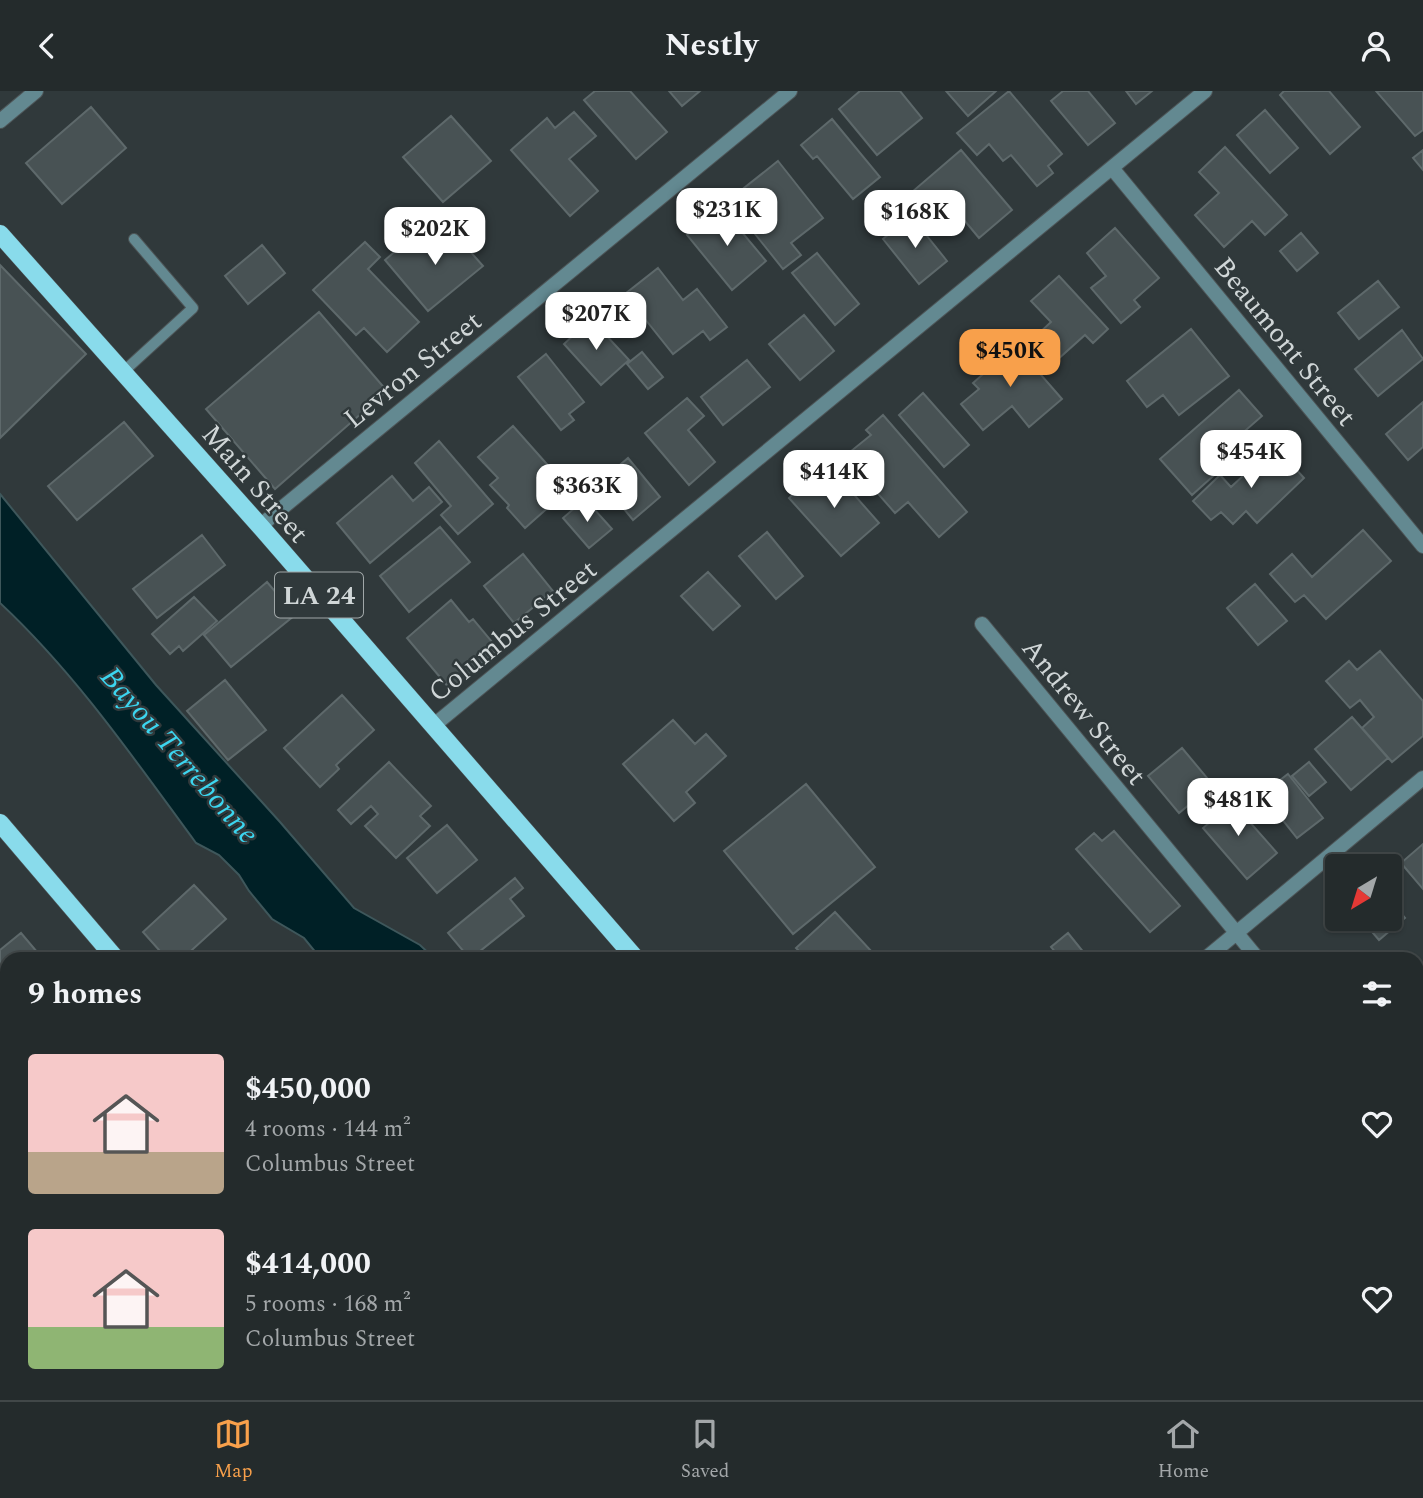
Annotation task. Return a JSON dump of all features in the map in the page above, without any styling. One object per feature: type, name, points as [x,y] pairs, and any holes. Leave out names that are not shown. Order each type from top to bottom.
[{"type":"main road","name":"Main Street","points":[[0,234],[260,526],[630,952]]},
{"type":"main road","points":[[0,823],[110,952]]},
{"type":"street","points":[[0,121],[36,91]]},
{"type":"street","name":"Levron Street","points":[[260,526],[790,91]]},
{"type":"street","name":"Columbus Street","points":[[433,726],[1205,91]]},
{"type":"street","name":"Beaumont Street","points":[[1112,168],[1423,546]]},
{"type":"street","name":"Andrew Street","points":[[982,624],[1252,952]]},
{"type":"street","points":[[1213,952],[1423,778]]},
{"type":"lane","points":[[122,372],[193,308],[134,239]]},
{"type":"water","name":"Bayou Terrebonne","points":[[0,494],[156,685],[354,908],[420,945],[428,952],[315,952],[304,938],[272,919],[239,875],[219,855],[196,843],[79,688],[28,630],[0,603]]},
{"type":"building","points":[[595,91],[630,91],[667,132],[636,159],[584,100]]},
{"type":"building","points":[[669,91],[700,91],[682,106]]},
{"type":"building","points":[[860,91],[900,91],[922,118],[877,155],[839,109]]},
{"type":"building","points":[[946,91],[996,91],[968,116]]},
{"type":"building","points":[[1009,91],[1062,154],[1048,166],[1053,173],[1037,186],[1011,155],[1003,161],[989,144],[977,155],[957,133]]},
{"type":"building","points":[[1063,91],[1088,91],[1115,123],[1088,145],[1051,101]]},
{"type":"building","points":[[1126,91],[1152,91],[1136,104]]},
{"type":"building","points":[[1284,91],[1329,91],[1360,127],[1330,154],[1280,95]]},
{"type":"building","points":[[1376,91],[1423,91],[1423,130],[1415,136]]},
{"type":"building","points":[[91,107],[126,148],[62,204],[26,163]]},
{"type":"building","points":[[1265,110],[1298,148],[1270,173],[1237,135]]},
{"type":"building","points":[[574,112],[596,136],[569,159],[598,191],[570,216],[511,150],[547,118],[555,128]]},
{"type":"building","points":[[451,116],[491,161],[443,202],[403,157]]},
{"type":"building","points":[[832,119],[880,177],[853,199],[817,156],[813,159],[801,145]]},
{"type":"building","points":[[1225,147],[1287,215],[1265,235],[1252,221],[1224,247],[1195,215],[1219,193],[1199,172]]},
{"type":"building","points":[[961,150],[1012,210],[979,238],[955,209],[938,223],[912,192]]},
{"type":"building","points":[[1423,150],[1423,170],[1413,158]]},
{"type":"building","points":[[778,161],[823,218],[791,243],[801,255],[783,269],[751,229],[767,216],[744,188]]},
{"type":"building","points":[[721,207],[766,261],[732,290],[687,235]]},
{"type":"building","points":[[911,216],[947,261],[919,284],[883,239]]},
{"type":"building","points":[[446,224],[483,266],[428,311],[385,260],[406,242],[414,251]]},
{"type":"building","points":[[1115,228],[1159,278],[1134,300],[1140,307],[1121,323],[1091,288],[1106,276],[1087,253]]},
{"type":"building","points":[[1301,233],[1318,253],[1297,271],[1280,251]]},
{"type":"building","points":[[365,242],[380,257],[368,269],[419,322],[387,352],[364,328],[356,335],[313,290]]},
{"type":"building","points":[[262,245],[285,273],[248,304],[225,276]]},
{"type":"building","points":[[817,253],[859,304],[835,325],[792,273]]},
{"type":"building","points":[[0,265],[86,354],[0,438]]},
{"type":"building","points":[[658,268],[683,300],[697,289],[727,327],[710,340],[703,331],[673,354],[625,294]]},
{"type":"building","points":[[1059,276],[1108,329],[1093,343],[1085,335],[1057,360],[1035,337],[1051,322],[1031,301]]},
{"type":"building","points":[[1378,281],[1399,307],[1359,339],[1338,313]]},
{"type":"building","points":[[319,312],[387,391],[275,489],[206,409]]},
{"type":"building","points":[[804,315],[834,351],[800,380],[769,344]]},
{"type":"building","points":[[591,319],[629,360],[601,385],[564,344]]},
{"type":"building","points":[[1191,329],[1229,376],[1179,415],[1163,395],[1147,407],[1127,381]]},
{"type":"building","points":[[1402,330],[1423,359],[1378,396],[1355,369]]},
{"type":"building","points":[[1008,337],[1062,399],[1029,427],[1012,406],[983,430],[961,404],[979,389],[973,383],[991,367],[984,358]]},
{"type":"building","points":[[642,352],[663,377],[648,389],[627,364]]},
{"type":"building","points":[[546,354],[584,402],[569,414],[574,420],[561,430],[518,377]]},
{"type":"building","points":[[747,360],[770,387],[723,425],[701,397]]},
{"type":"building","points":[[1239,390],[1262,416],[1222,451],[1230,461],[1192,495],[1160,459]]},
{"type":"building","points":[[923,393],[969,445],[944,467],[899,415]]},
{"type":"building","points":[[687,398],[704,416],[688,430],[715,462],[689,485],[645,433]]},
{"type":"building","points":[[1423,402],[1423,447],[1408,460],[1386,434]]},
{"type":"building","points":[[883,415],[967,512],[939,537],[908,502],[895,513],[845,456],[871,435],[866,430]]},
{"type":"building","points":[[124,422],[153,456],[77,520],[48,486]]},
{"type":"building","points":[[513,426],[569,489],[525,528],[507,508],[509,505],[490,485],[498,478],[478,457]]},
{"type":"building","points":[[439,441],[493,504],[458,534],[441,515],[451,506],[415,463]]},
{"type":"building","points":[[1275,446],[1304,478],[1257,523],[1246,511],[1233,524],[1221,512],[1211,520],[1193,501],[1220,475],[1231,487]]},
{"type":"building","points":[[628,458],[660,497],[633,520],[601,481]]},
{"type":"building","points":[[827,464],[879,523],[841,556],[789,498]]},
{"type":"building","points":[[392,476],[413,501],[429,487],[442,502],[370,563],[337,523]]},
{"type":"building","points":[[585,499],[612,529],[589,548],[563,518]]},
{"type":"building","points":[[440,527],[470,562],[409,612],[380,576]]},
{"type":"building","points":[[1363,530],[1391,561],[1326,619],[1304,595],[1295,602],[1270,574],[1292,554],[1312,577]]},
{"type":"building","points":[[767,532],[803,576],[776,599],[739,556]]},
{"type":"building","points":[[202,535],[225,565],[157,618],[133,589]]},
{"type":"building","points":[[523,554],[553,591],[514,623],[484,586]]},
{"type":"building","points":[[708,572],[740,606],[713,630],[681,596]]},
{"type":"building","points":[[267,582],[295,615],[231,667],[204,635]]},
{"type":"building","points":[[1255,584],[1287,621],[1258,645],[1227,608]]},
{"type":"building","points":[[194,597],[217,621],[183,651],[179,646],[170,654],[152,634]]},
{"type":"building","points":[[451,600],[469,622],[473,619],[498,649],[450,689],[407,638]]},
{"type":"building","points":[[1380,651],[1423,701],[1423,736],[1392,762],[1362,728],[1374,717],[1360,700],[1350,708],[1326,681],[1349,661],[1357,670]]},
{"type":"building","points":[[225,680],[266,730],[228,760],[187,711]]},
{"type":"building","points":[[342,695],[374,730],[336,765],[339,769],[320,787],[284,748]]},
{"type":"building","points":[[1352,717],[1388,758],[1351,790],[1315,749]]},
{"type":"building","points":[[673,720],[695,744],[706,734],[726,756],[686,792],[695,803],[674,821],[623,764]]},
{"type":"building","points":[[1182,748],[1213,785],[1179,813],[1148,776]]},
{"type":"building","points":[[389,762],[431,806],[420,816],[430,826],[396,858],[365,826],[378,814],[371,806],[351,824],[338,810]]},
{"type":"building","points":[[1309,762],[1326,782],[1309,796],[1292,776]]},
{"type":"building","points":[[1288,774],[1323,818],[1297,838],[1262,794]]},
{"type":"building","points":[[806,784],[875,867],[793,934],[724,851]]},
{"type":"building","points":[[1225,794],[1277,853],[1247,879],[1203,828],[1217,816],[1210,807]]},
{"type":"building","points":[[447,825],[477,860],[437,893],[407,858]]},
{"type":"building","points":[[1114,831],[1180,906],[1150,932],[1076,849],[1094,833],[1102,841]]},
{"type":"building","points":[[1423,844],[1423,889],[1402,864]]},
{"type":"building","points":[[515,878],[523,888],[510,899],[524,916],[479,952],[464,952],[448,933]]},
{"type":"building","points":[[194,885],[226,919],[190,952],[161,952],[143,932]]},
{"type":"building","points":[[835,912],[872,952],[800,952],[796,948]]},
{"type":"building","points":[[1371,931],[1390,931],[1379,940]]},
{"type":"building","points":[[21,933],[37,952],[0,952]]},
{"type":"building","points":[[1068,933],[1083,952],[1055,952],[1051,947]]}]
